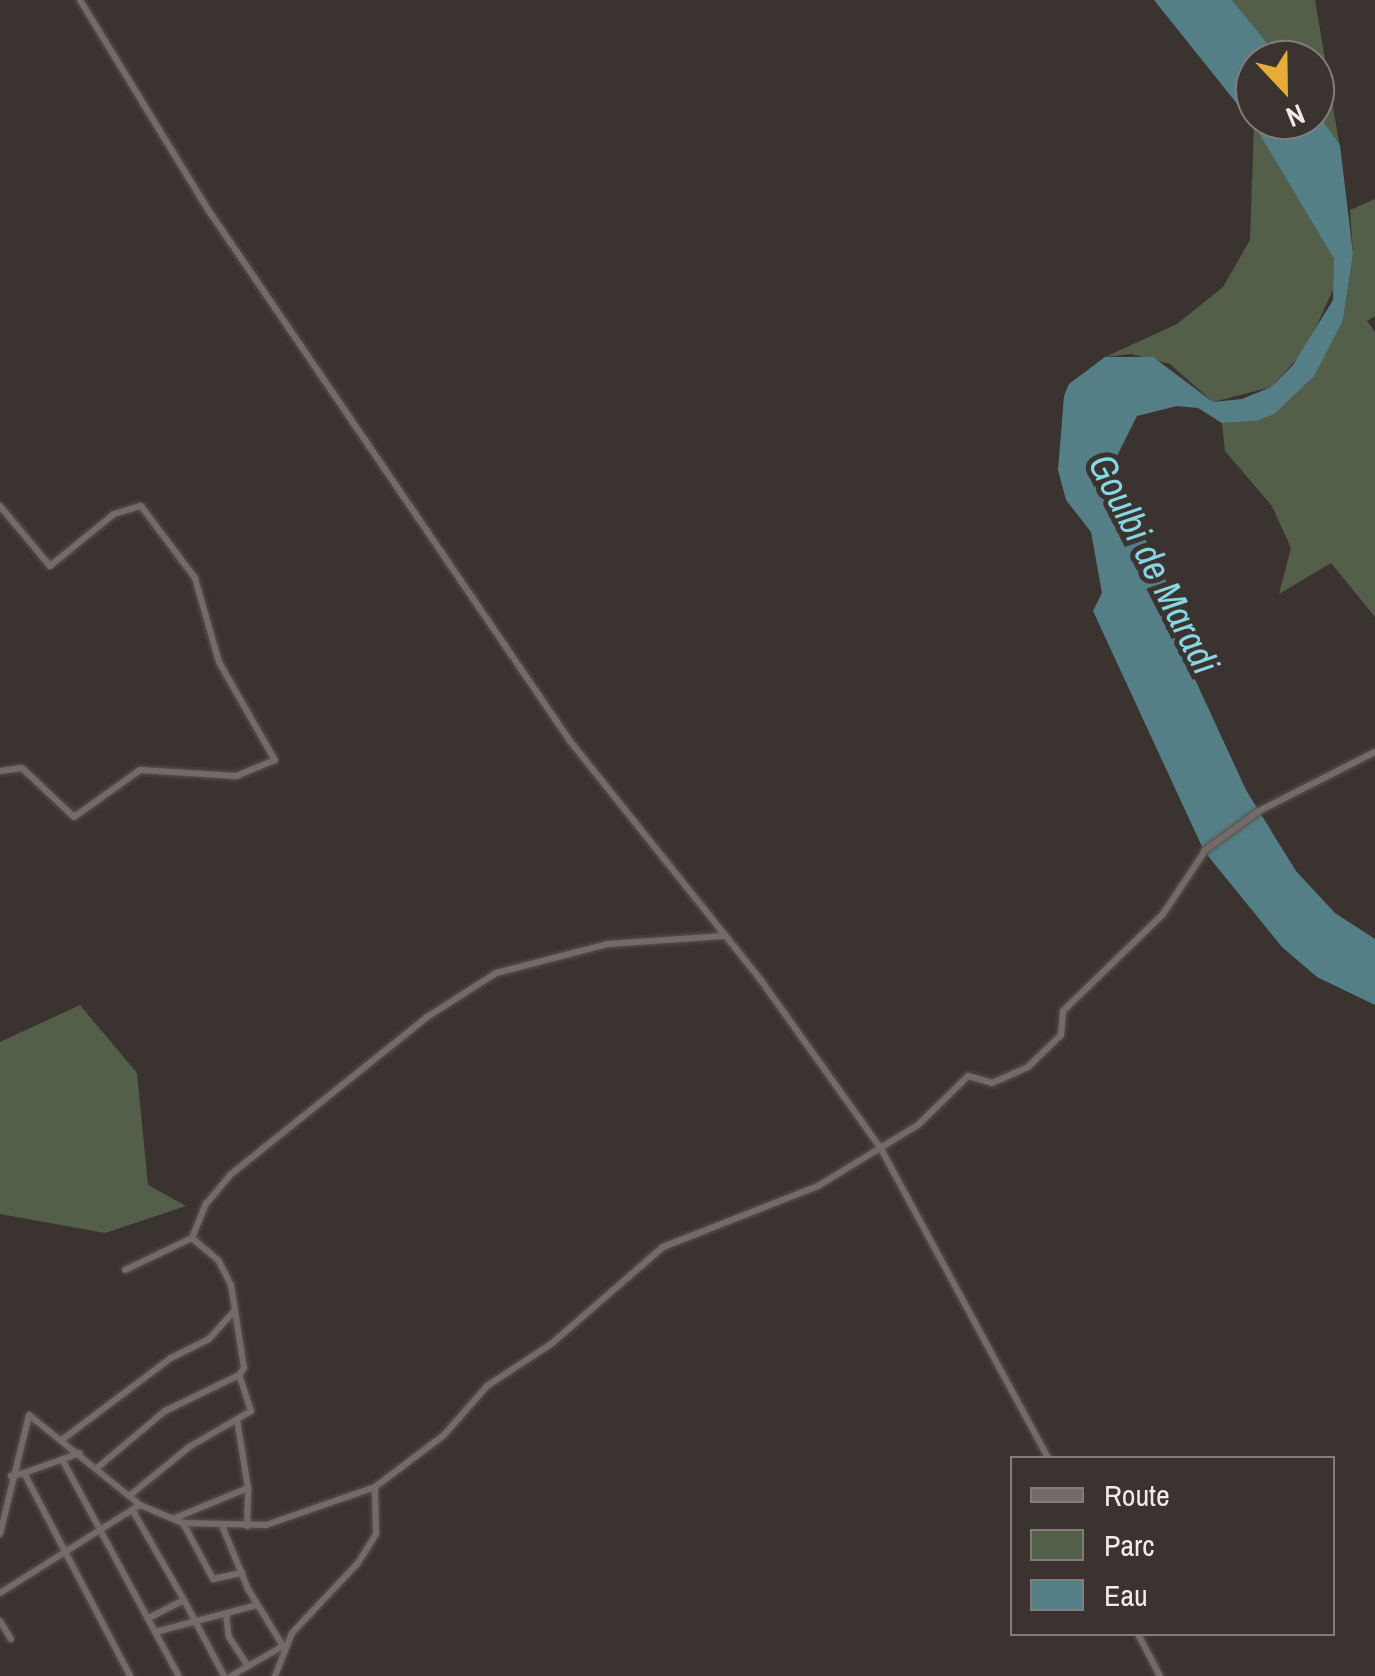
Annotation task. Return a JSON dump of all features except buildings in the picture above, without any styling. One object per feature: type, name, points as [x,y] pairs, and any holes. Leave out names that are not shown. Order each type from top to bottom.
[{"type":"street","points":[[80,0],[209,212],[570,741],[725,936],[880,1147],[1047,1456]]},
{"type":"street","points":[[0,506],[50,566],[115,513],[141,506],[195,578],[219,662],[275,760],[236,776],[136,772],[74,817],[22,768],[0,771]]},
{"type":"street","points":[[0,1594],[137,1508],[182,1523],[223,1528],[247,1526],[310,1514],[376,1487],[444,1434],[487,1386],[551,1344],[663,1247],[789,1202],[918,1125],[968,1076],[1001,1082],[1040,1057],[1061,1034],[1063,1011],[1163,914],[1203,853],[1258,811],[1375,752]]},
{"type":"street","points":[[124,1270],[192,1238],[210,1196],[230,1174],[427,1017],[496,974],[608,944],[725,936]]},
{"type":"street","points":[[97,1468],[165,1411],[238,1375],[244,1368],[235,1310],[222,1264],[192,1238]]},
{"type":"street","points":[[63,1439],[171,1358],[208,1338],[235,1310]]},
{"type":"street","points":[[129,1496],[189,1447],[251,1409],[238,1375]]},
{"type":"street","points":[[0,1534],[27,1416],[63,1439],[129,1496],[224,1676]]},
{"type":"street","points":[[238,1420],[248,1488],[247,1526]]},
{"type":"street","points":[[11,1476],[80,1453]]},
{"type":"street","points":[[62,1462],[159,1631],[179,1676]]},
{"type":"street","points":[[24,1473],[61,1553],[130,1676]]},
{"type":"street","points":[[231,1676],[283,1646],[358,1563],[376,1534],[376,1487]]},
{"type":"street","points":[[172,1519],[248,1488]]},
{"type":"street","points":[[182,1523],[213,1579],[242,1573]]},
{"type":"street","points":[[223,1528],[257,1605],[283,1646],[276,1676]]},
{"type":"street","points":[[151,1617],[184,1600]]},
{"type":"street","points":[[159,1631],[257,1605]]},
{"type":"street","points":[[226,1614],[233,1647],[248,1666]]},
{"type":"street","points":[[0,1620],[11,1640]]},
{"type":"street","points":[[1139,1636],[1160,1676]]},
{"type":"green space","points":[[1232,0],[1315,0],[1322,40],[1265,40]]},
{"type":"green space","points":[[1253,140],[1263,140],[1334,259],[1336,283],[1306,349],[1271,387],[1213,402],[1170,364],[1131,354],[1105,357],[1177,324],[1223,287],[1250,240]]},
{"type":"green space","points":[[1375,199],[1375,316],[1367,321],[1375,332],[1375,617],[1331,563],[1279,594],[1291,548],[1272,506],[1225,451],[1222,423],[1256,421],[1343,320],[1353,254],[1350,210]]},
{"type":"green space","points":[[80,1005],[137,1073],[148,1185],[186,1206],[105,1233],[0,1214],[0,1042]]},
{"type":"water","points":[[1154,0],[1232,0],[1265,40],[1235,40],[1235,101]]},
{"type":"water","name":"Goulbi de Maradi","points":[[1335,138],[1340,145],[1353,254],[1343,320],[1314,376],[1274,414],[1256,421],[1222,423],[1198,408],[1177,406],[1137,416],[1117,456],[1115,478],[1170,589],[1187,662],[1246,790],[1296,871],[1335,913],[1375,939],[1375,1005],[1317,977],[1282,947],[1204,851],[1093,611],[1102,593],[1091,532],[1066,500],[1058,470],[1064,396],[1069,384],[1105,357],[1153,357],[1213,402],[1242,399],[1271,387],[1293,365],[1333,300],[1334,259],[1263,140]]}]
